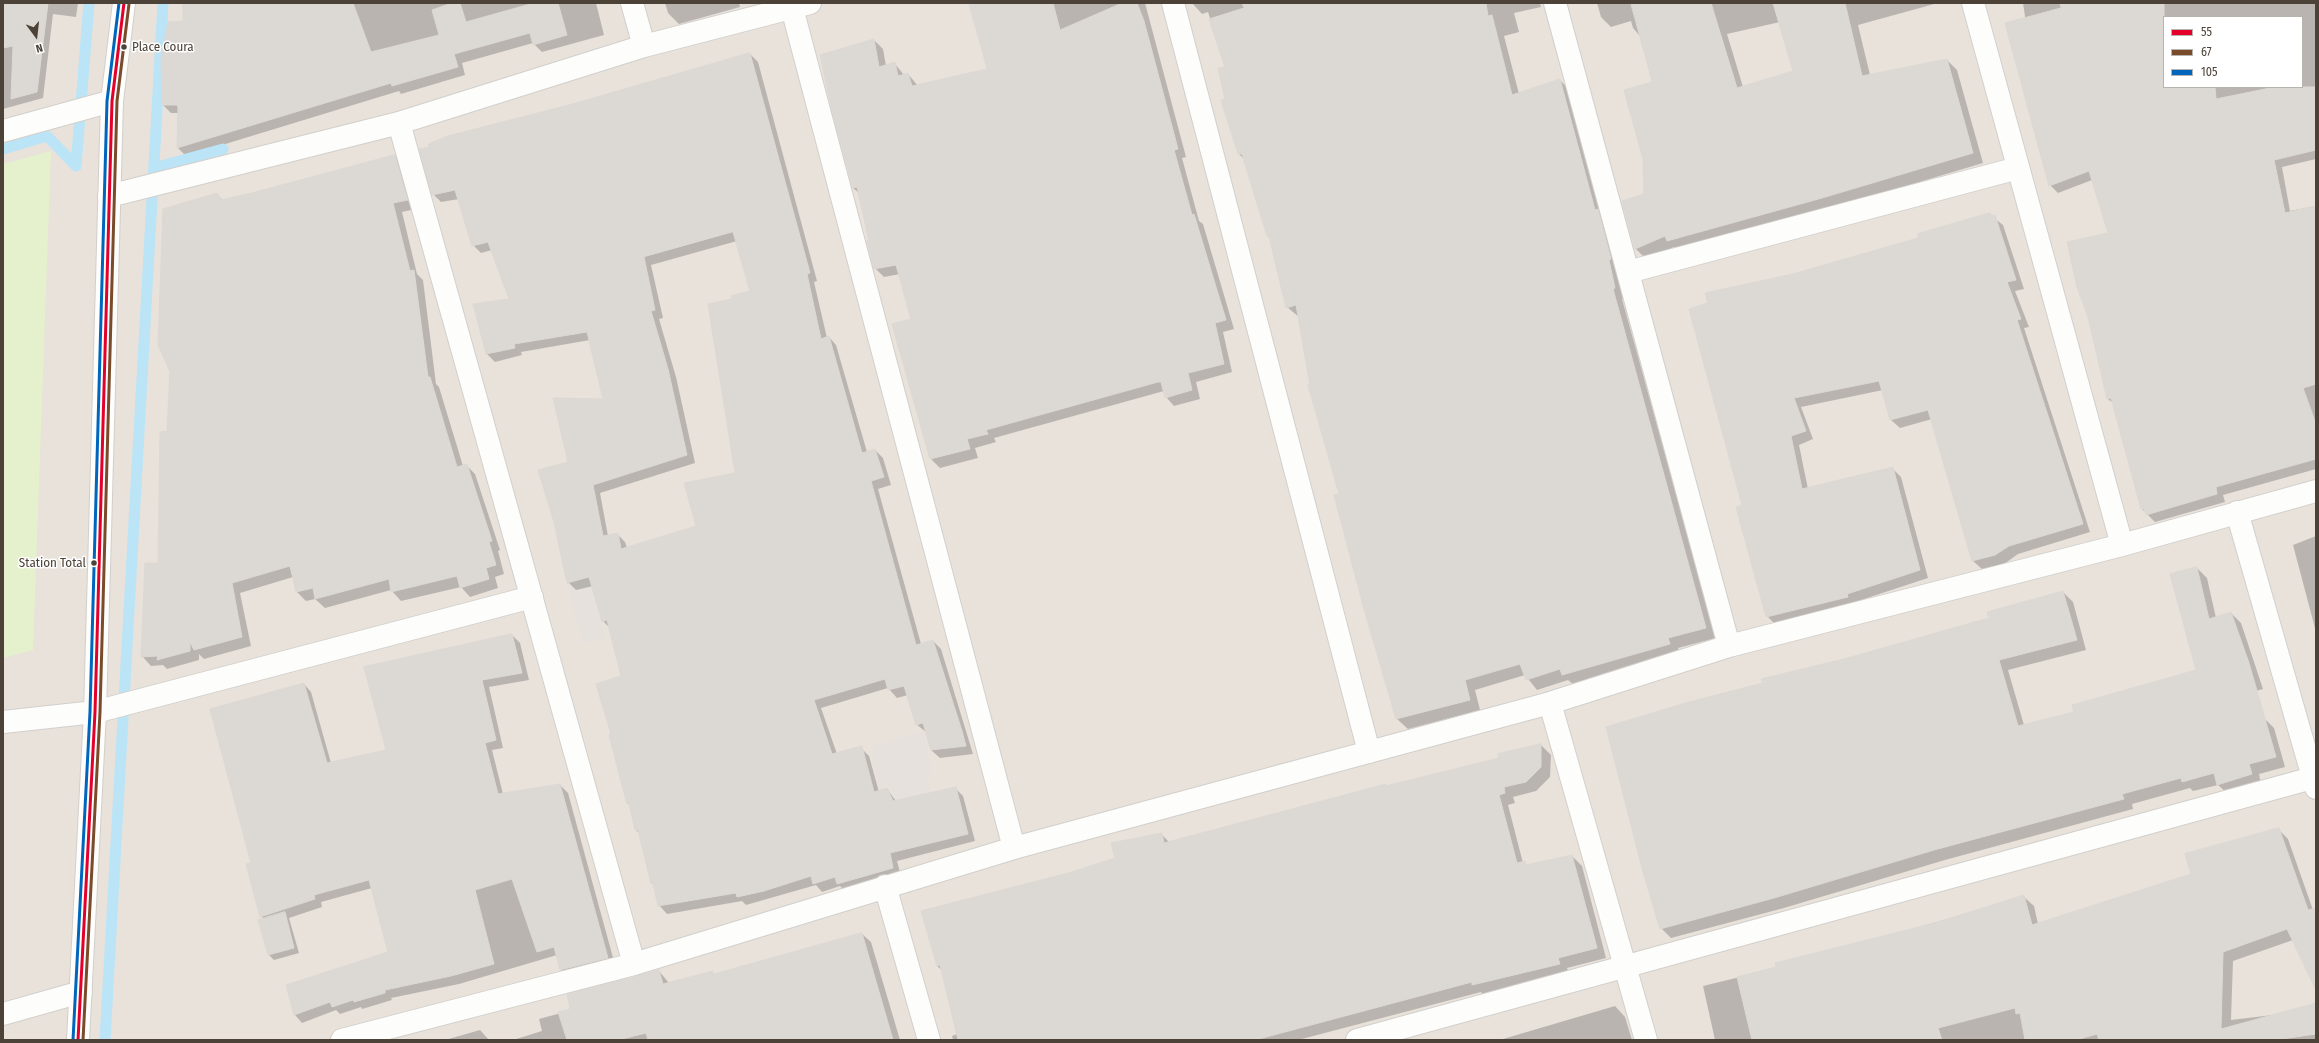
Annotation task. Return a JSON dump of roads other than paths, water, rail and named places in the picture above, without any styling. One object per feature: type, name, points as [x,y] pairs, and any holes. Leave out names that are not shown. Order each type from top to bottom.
[{"type":"street","points":[[78,1040],[95,712],[112,101],[124,3]]},
{"type":"street","points":[[632,3],[644,46]]},
{"type":"street","points":[[1173,3],[1369,752]]},
{"type":"street","points":[[1555,3],[1729,646]]},
{"type":"street","points":[[1973,3],[2122,545]]},
{"type":"street","points":[[109,196],[399,123],[644,46],[801,6],[1014,848]]},
{"type":"street","points":[[3,131],[112,101]]},
{"type":"street","points":[[399,123],[634,964]]},
{"type":"street","points":[[1628,272],[2018,168]]},
{"type":"street","points":[[342,1040],[634,964],[885,886],[1014,848],[1550,702],[1729,646],[2122,545],[2316,490]]},
{"type":"street","points":[[1357,1040],[1625,966],[2315,781],[2237,512]]},
{"type":"street","points":[[3,722],[95,712],[532,597]]},
{"type":"street","points":[[1550,702],[1646,1040]]},
{"type":"street","points":[[885,886],[929,1040]]},
{"type":"street","points":[[3,1014],[81,992]]},
{"type":"waterway","points":[[76,166],[89,3]]},
{"type":"waterway","points":[[105,1040],[163,3]]},
{"type":"waterway","points":[[3,149],[47,136],[76,166]]},
{"type":"waterway","points":[[154,168],[223,149]]},
{"type":"place","name":"Place Coura","points":[[124,47]]},
{"type":"place","name":"Station Total","points":[[94,563]]}]
